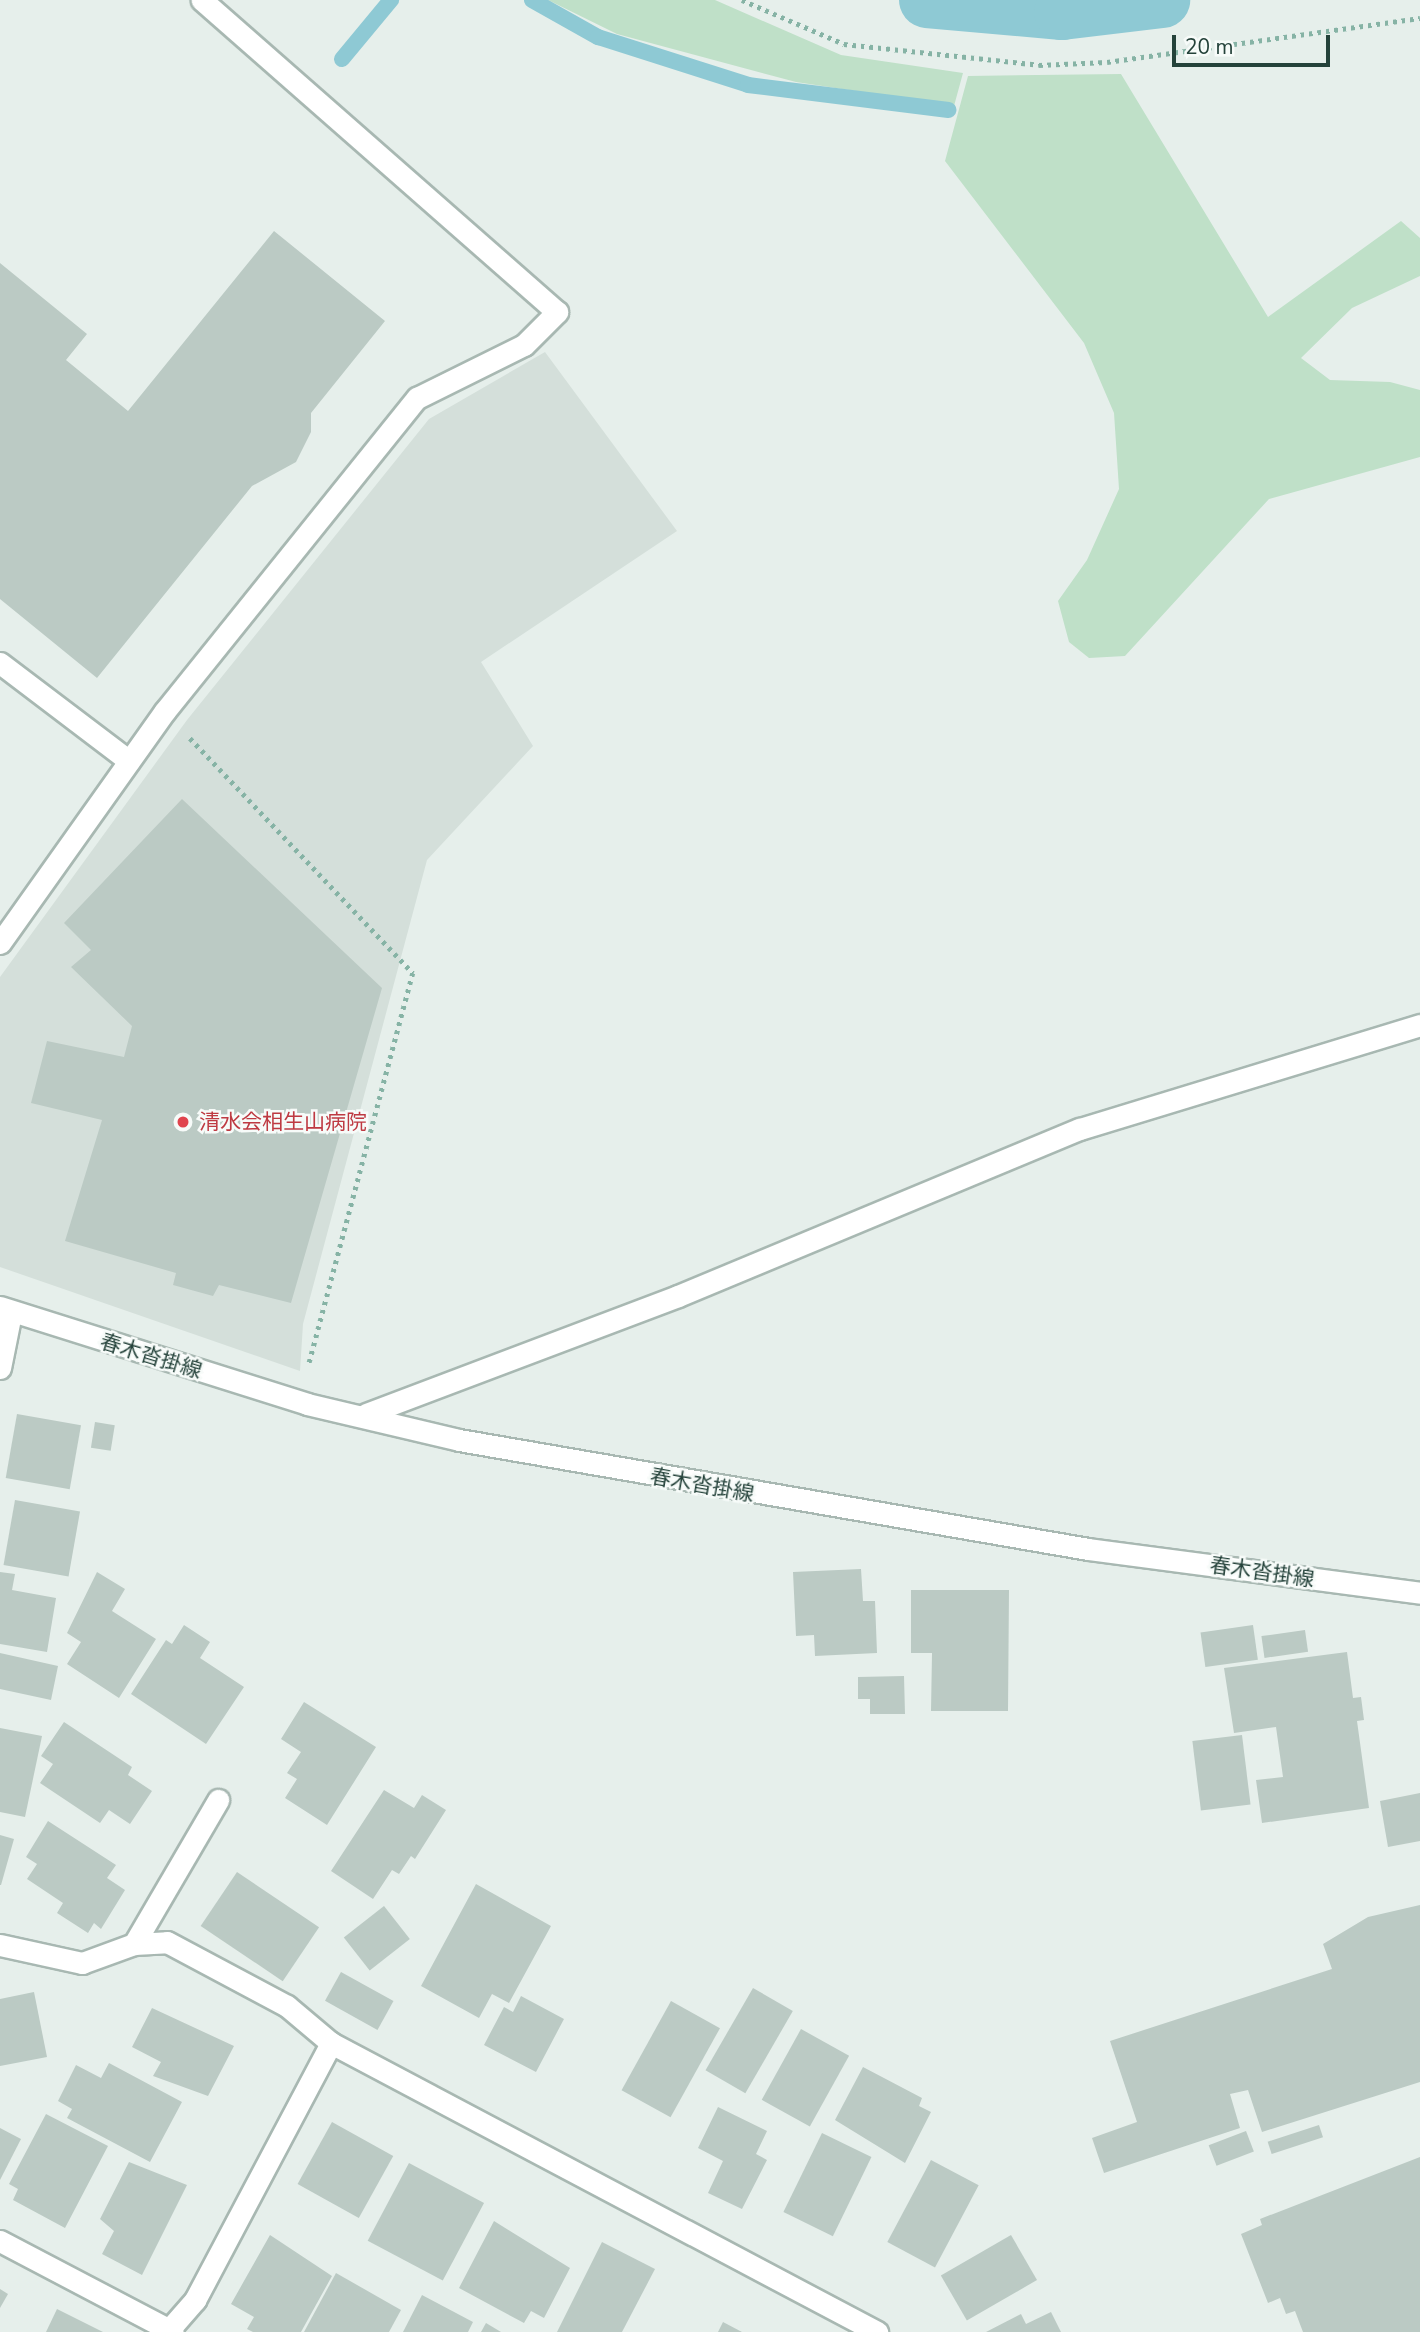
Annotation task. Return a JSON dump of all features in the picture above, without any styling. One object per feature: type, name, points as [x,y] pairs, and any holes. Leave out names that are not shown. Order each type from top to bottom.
[{"type":"street","points":[[0,943],[164,710],[417,398],[524,345],[557,312],[202,0]]},
{"type":"street","points":[[0,663],[130,761]]},
{"type":"street","points":[[366,1414],[678,1296],[1080,1129],[1420,1026]]},
{"type":"street","points":[[0,1368],[5,1310]]},
{"type":"street","name":"春木沓掛線","points":[[5,1310],[307,1404],[366,1414],[458,1440],[719,1489],[1088,1549],[1420,1593]]},
{"type":"street","points":[[134,1944],[218,1800]]},
{"type":"street","points":[[0,1945],[82,1963],[134,1944],[167,1942],[286,2006],[331,2043],[877,2332]]},
{"type":"street","points":[[0,2241],[170,2331],[195,2300],[331,2043]]},
{"type":"path","points":[[742,0],[844,44],[1039,65],[1107,62],[1420,18]]},
{"type":"path","points":[[164,710],[413,973],[311,1344],[307,1404]]},
{"type":"shaded area","points":[[545,352],[677,531],[481,662],[533,746],[427,860],[303,1324],[300,1371],[0,1267],[0,977],[187,720],[429,419]]},
{"type":"green space","points":[[548,0],[715,0],[841,55],[963,73],[954,106],[796,82],[617,34]]},
{"type":"green space","points":[[1121,74],[1268,317],[1401,221],[1420,238],[1420,276],[1352,308],[1301,358],[1330,380],[1390,382],[1420,390],[1420,457],[1269,499],[1125,656],[1089,658],[1069,642],[1058,601],[1087,560],[1119,489],[1114,413],[1084,343],[945,161],[968,76]]},
{"type":"building","points":[[274,231],[385,321],[311,413],[311,432],[296,462],[252,486],[97,678],[0,599],[0,263],[87,334],[66,360],[128,411]]},
{"type":"building","points":[[182,799],[382,988],[291,1303],[219,1285],[213,1296],[173,1285],[176,1273],[65,1241],[102,1120],[31,1103],[47,1041],[124,1057],[132,1026],[71,967],[91,950],[64,923]]},
{"type":"building","points":[[17,1414],[81,1425],[70,1489],[6,1478]]},
{"type":"building","points":[[95,1422],[115,1425],[111,1451],[91,1448]]},
{"type":"building","points":[[15,1500],[80,1511],[69,1576],[4,1565]]},
{"type":"building","points":[[861,1569],[863,1601],[875,1601],[877,1653],[815,1656],[814,1635],[796,1636],[793,1572]]},
{"type":"building","points":[[0,1572],[15,1574],[12,1590],[56,1598],[47,1652],[0,1644]]},
{"type":"building","points":[[97,1572],[125,1589],[112,1611],[156,1639],[119,1698],[67,1664],[81,1642],[67,1633]]},
{"type":"building","points":[[911,1590],[1009,1590],[1008,1711],[931,1711],[932,1653],[911,1653]]},
{"type":"building","points":[[184,1625],[210,1642],[200,1658],[244,1687],[206,1744],[131,1694],[166,1640],[172,1644]]},
{"type":"building","points":[[1253,1625],[1258,1660],[1205,1667],[1201,1632]]},
{"type":"building","points":[[1305,1630],[1308,1652],[1264,1658],[1261,1636]]},
{"type":"building","points":[[1347,1652],[1353,1698],[1361,1697],[1364,1720],[1357,1721],[1369,1808],[1262,1823],[1256,1780],[1283,1777],[1276,1727],[1234,1733],[1224,1668]]},
{"type":"building","points":[[0,1653],[58,1666],[51,1700],[0,1689]]},
{"type":"building","points":[[904,1676],[905,1714],[870,1714],[870,1699],[858,1699],[858,1677]]},
{"type":"building","points":[[304,1702],[376,1747],[327,1825],[285,1798],[297,1779],[287,1773],[301,1752],[281,1739]]},
{"type":"building","points":[[64,1722],[132,1767],[128,1775],[152,1791],[130,1824],[109,1810],[100,1823],[40,1783],[53,1764],[41,1756]]},
{"type":"building","points":[[0,1728],[42,1736],[25,1817],[0,1812]]},
{"type":"building","points":[[1242,1735],[1251,1804],[1201,1811],[1192,1741]]},
{"type":"building","points":[[384,1790],[414,1808],[422,1795],[446,1810],[415,1859],[411,1856],[399,1874],[392,1870],[373,1899],[331,1871]]},
{"type":"building","points":[[1420,1793],[1420,1841],[1388,1847],[1380,1801]]},
{"type":"building","points":[[48,1821],[116,1865],[107,1878],[125,1890],[101,1929],[94,1923],[88,1933],[57,1913],[63,1903],[27,1879],[37,1864],[26,1857]]},
{"type":"building","points":[[0,1835],[14,1839],[1,1885],[0,1885]]},
{"type":"building","points":[[237,1872],[319,1927],[283,1981],[201,1926]]},
{"type":"building","points":[[476,1884],[551,1926],[509,2003],[492,1994],[479,2018],[421,1986]]},
{"type":"building","points":[[1420,1905],[1420,2082],[1262,2132],[1248,2090],[1230,2094],[1240,2128],[1104,2173],[1092,2138],[1137,2122],[1110,2041],[1332,1969],[1323,1944],[1368,1917]]},
{"type":"building","points":[[384,1906],[410,1939],[370,1970],[344,1937]]},
{"type":"building","points":[[341,1972],[393,2001],[377,2030],[325,2001]]},
{"type":"building","points":[[753,1988],[793,2011],[745,2093],[706,2070]]},
{"type":"building","points":[[34,1992],[47,2057],[0,2066],[0,1999]]},
{"type":"building","points":[[521,1996],[564,2019],[536,2072],[484,2045],[504,2007],[513,2012]]},
{"type":"building","points":[[671,2001],[720,2028],[671,2117],[622,2090]]},
{"type":"building","points":[[152,2008],[234,2046],[208,2096],[153,2076],[161,2062],[132,2047]]},
{"type":"building","points":[[801,2029],[849,2056],[810,2127],[762,2100]]},
{"type":"building","points":[[109,2063],[182,2102],[150,2162],[67,2118],[72,2109],[58,2101],[76,2065],[101,2078]]},
{"type":"building","points":[[863,2067],[922,2098],[919,2106],[931,2112],[905,2163],[835,2120]]},
{"type":"building","points":[[718,2107],[767,2131],[756,2154],[767,2160],[742,2209],[708,2193],[723,2161],[698,2148]]},
{"type":"building","points":[[46,2114],[108,2146],[65,2228],[13,2200],[18,2189],[9,2184]]},
{"type":"building","points":[[332,2122],[393,2156],[359,2218],[298,2184]]},
{"type":"building","points":[[1319,2125],[1323,2137],[1272,2154],[1268,2142]]},
{"type":"building","points":[[0,2128],[21,2139],[0,2180]]},
{"type":"building","points":[[1246,2131],[1254,2152],[1217,2166],[1209,2145]]},
{"type":"building","points":[[822,2133],[871,2157],[833,2236],[783,2212]]},
{"type":"building","points":[[1420,2157],[1420,2332],[1303,2332],[1295,2311],[1286,2314],[1280,2298],[1268,2303],[1241,2234],[1262,2225],[1260,2219]]},
{"type":"building","points":[[931,2160],[979,2185],[935,2267],[887,2242]]},
{"type":"building","points":[[129,2162],[187,2185],[142,2275],[102,2254],[114,2231],[100,2219]]},
{"type":"building","points":[[409,2163],[484,2203],[443,2281],[368,2241]]},
{"type":"building","points":[[494,2221],[570,2268],[544,2318],[531,2311],[524,2323],[459,2288]]},
{"type":"building","points":[[270,2235],[332,2276],[301,2332],[253,2332],[247,2329],[254,2317],[231,2304]]},
{"type":"building","points":[[1011,2235],[1037,2280],[967,2321],[941,2276]]},
{"type":"building","points":[[602,2242],[655,2269],[622,2332],[557,2332]]},
{"type":"building","points":[[336,2273],[401,2310],[389,2332],[304,2332]]},
{"type":"building","points":[[0,2289],[8,2294],[0,2308]]},
{"type":"building","points":[[422,2295],[473,2322],[468,2332],[403,2332]]},
{"type":"building","points":[[57,2309],[103,2332],[46,2332]]},
{"type":"building","points":[[1051,2312],[1061,2332],[986,2332],[1021,2314],[1026,2324]]},
{"type":"building","points":[[723,2322],[742,2332],[718,2332]]},
{"type":"building","points":[[486,2323],[501,2332],[481,2332]]},
{"type":"waterway","points":[[342,59],[391,0]]},
{"type":"waterway","points":[[532,0],[598,37],[748,85],[948,110]]},
{"type":"waterway","points":[[927,0],[1062,12],[1162,0]]},
{"type":"place","name":"清水会相生山病院","points":[[183,1122]]}]
